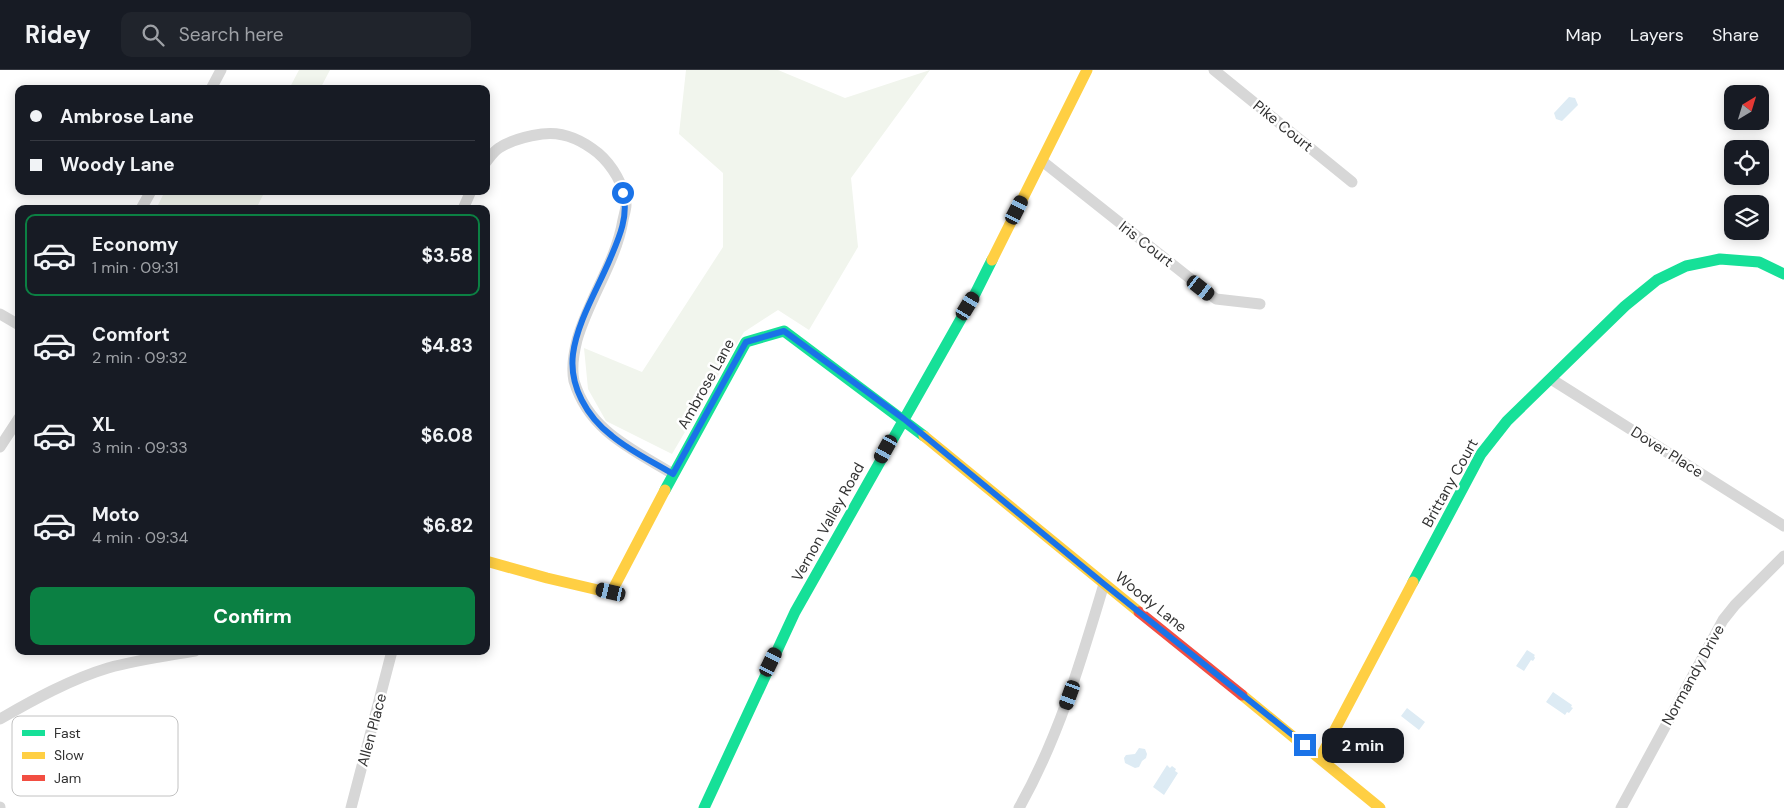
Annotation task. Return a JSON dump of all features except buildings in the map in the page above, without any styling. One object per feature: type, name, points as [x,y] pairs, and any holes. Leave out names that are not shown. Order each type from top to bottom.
[{"type":"street","points":[[213,85],[222,70]]},
{"type":"street","name":"Vernon Valley Road","points":[[704,808],[794,612],[975,294],[1087,70]]},
{"type":"street","name":"Pike Court","points":[[1214,70],[1352,182]]},
{"type":"street","points":[[490,157],[498,148],[521,139],[544,133],[567,135],[588,145],[606,160],[620,181],[626,205],[620,236],[581,324],[573,354],[574,379],[582,402],[594,420],[612,437],[673,474]]},
{"type":"street","name":"Iris Court","points":[[1042,161],[1216,299],[1260,304]]},
{"type":"street","name":"Brittany Court","points":[[1320,758],[1481,454],[1507,421],[1625,306],[1657,280],[1686,266],[1720,259],[1759,262],[1784,274]]},
{"type":"street","points":[[0,314],[15,323]]},
{"type":"street","name":"Ambrose Lane","points":[[490,562],[547,578],[611,592],[673,474],[746,342],[784,331],[904,419]]},
{"type":"street","name":"Dover Place","points":[[1550,380],[1784,526]]},
{"type":"street","name":"Woody Lane","points":[[904,419],[1380,808]]},
{"type":"street","points":[[0,447],[15,424]]},
{"type":"street","name":"Normandy Drive","points":[[1621,808],[1724,620],[1735,605],[1784,556]]},
{"type":"street","points":[[1019,808],[1056,732],[1083,655],[1104,584]]},
{"type":"street","points":[[0,719],[39,698],[107,669],[170,655]]},
{"type":"street","name":"Allen Place","points":[[351,808],[391,655]]},
{"type":"shaded area","points":[[299,70],[330,70],[322,85],[291,85]]},
{"type":"shaded area","points":[[686,70],[778,70],[845,98],[930,70],[851,178],[858,247],[809,330],[778,310],[744,332],[672,454],[606,421],[588,389],[584,348],[642,372],[723,247],[723,173],[679,134]]},
{"type":"shaded area","points":[[1569,97],[1575,98],[1578,105],[1562,121],[1556,119],[1554,113]]},
{"type":"shaded area","points":[[163,195],[263,195],[258,205],[158,205]]},
{"type":"shaded area","points":[[1527,650],[1535,655],[1535,658],[1533,661],[1531,660],[1524,671],[1516,666]]},
{"type":"shaded area","points":[[1553,692],[1572,705],[1571,707],[1573,708],[1569,713],[1567,712],[1565,715],[1546,702]]},
{"type":"shaded area","points":[[1407,708],[1425,722],[1419,730],[1401,716]]},
{"type":"shaded area","points":[[1139,748],[1145,749],[1147,754],[1139,767],[1135,768],[1125,763],[1124,758],[1126,755],[1135,754]]},
{"type":"shaded area","points":[[1167,765],[1170,768],[1172,766],[1178,773],[1164,795],[1153,787]]},
{"type":"traffic: fast","points":[[1413,582],[1481,454],[1507,421],[1625,306],[1657,280],[1686,266],[1720,259],[1759,262],[1784,274]]},
{"type":"traffic: fast","points":[[704,808],[795,612],[975,294],[992,260]]},
{"type":"traffic: fast","points":[[665,490],[746,342],[784,331],[924,436]]},
{"type":"traffic: slow","points":[[992,260],[1087,70]]},
{"type":"traffic: slow","points":[[924,436],[1139,612]]},
{"type":"traffic: slow","points":[[490,562],[611,593],[665,490]]},
{"type":"traffic: slow","points":[[1320,758],[1413,582]]},
{"type":"traffic: slow","points":[[1242,695],[1380,808]]},
{"type":"traffic: jam","points":[[1139,612],[1242,695]]},
{"type":"route","points":[[623,193],[626,205],[620,236],[581,324],[573,354],[574,379],[582,402],[594,420],[612,437],[673,474],[746,342],[784,331],[904,419],[1104,584],[1305,745]]}]
